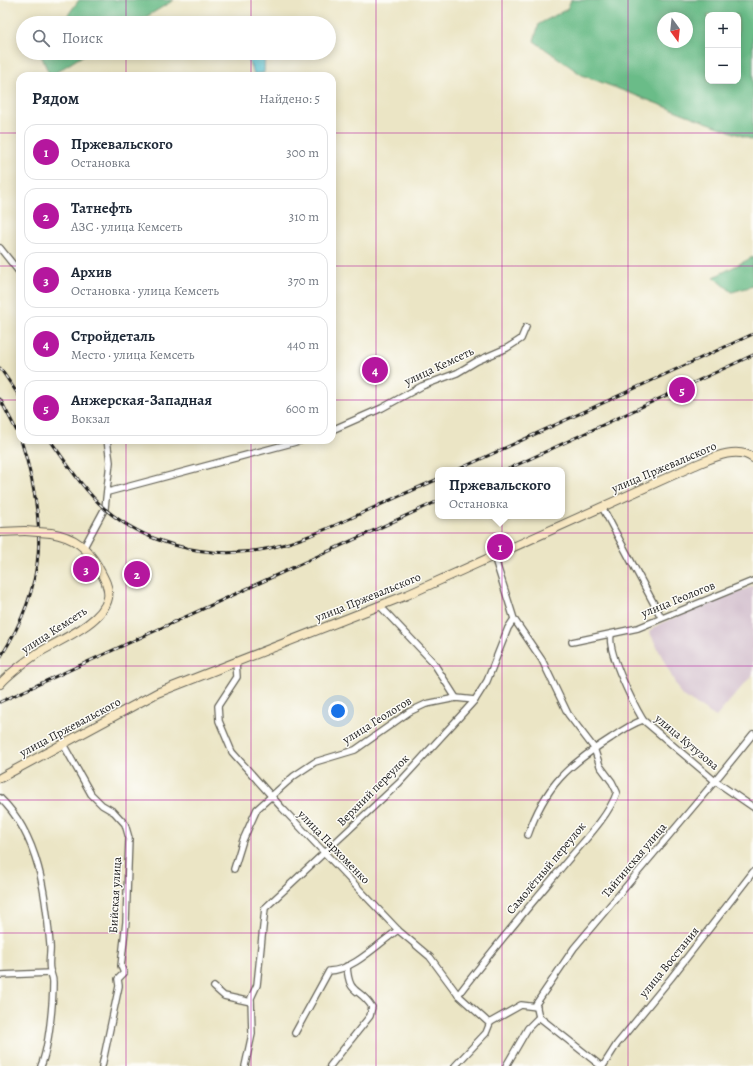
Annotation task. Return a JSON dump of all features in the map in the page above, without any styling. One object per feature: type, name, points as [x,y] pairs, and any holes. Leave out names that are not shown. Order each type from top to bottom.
[{"type":"street","points":[[0,248],[16,268]]},
{"type":"street","name":"улица Кемсеть","points":[[336,428],[382,408],[422,386],[457,373],[478,361],[507,348],[522,339],[526,327]]},
{"type":"street","points":[[84,547],[105,508],[110,462],[107,444]]},
{"type":"street","points":[[108,489],[287,444]]},
{"type":"street","name":"улица Пржевальского","points":[[0,778],[157,693],[380,606],[693,466],[735,452],[752,455]]},
{"type":"street","points":[[602,507],[661,617]]},
{"type":"street","name":"улица Кемсеть","points":[[0,532],[25,531],[67,536],[84,547],[96,564],[106,583],[109,595],[104,609],[90,622],[30,659],[0,684]]},
{"type":"street","name":"Самолётный переулок","points":[[458,995],[488,956],[597,825],[614,801],[617,792],[600,766],[594,748],[568,714],[542,660],[514,619],[494,556]]},
{"type":"street","name":"улица Геологов","points":[[572,642],[638,628],[661,617],[753,581]]},
{"type":"street","points":[[380,606],[433,662],[456,698]]},
{"type":"street","points":[[475,700],[487,681],[508,628],[514,619]]},
{"type":"street","name":"улица Кутузова","points":[[610,635],[609,642],[618,667],[635,707],[643,720],[716,781],[753,807]]},
{"type":"street","name":"улица Пархоменко","points":[[236,662],[237,677],[218,706],[219,721],[232,752],[324,853],[398,930],[434,961],[444,978],[458,995],[490,1023]]},
{"type":"street","name":"улица Геологов","points":[[234,869],[243,840],[257,809],[294,776],[315,762],[355,750],[409,712],[426,704],[456,698],[475,700]]},
{"type":"street","name":"Верхний переулок","points":[[245,1066],[252,1034],[252,1002],[257,985],[265,908],[399,783],[475,700]]},
{"type":"street","points":[[528,835],[534,818],[549,789],[570,767],[594,748],[643,720]]},
{"type":"street","name":"Тайгинская улица","points":[[537,1006],[574,948],[716,781],[753,734]]},
{"type":"street","name":"Бийская улица","points":[[63,744],[91,794],[120,818],[129,838],[126,922],[121,966],[124,973],[118,979],[119,986],[102,1066]]},
{"type":"street","points":[[0,798],[13,810],[28,836],[39,869],[50,946],[51,973],[53,980],[50,1021],[44,1058],[41,1066]]},
{"type":"street","name":"улица Восстания","points":[[602,1066],[617,1044],[671,978],[753,872]]},
{"type":"street","points":[[295,1033],[329,971],[347,966],[359,960],[398,930]]},
{"type":"street","points":[[330,1066],[370,1016],[372,1007],[367,999],[351,988],[348,980],[347,966]]},
{"type":"street","points":[[0,975],[51,973]]},
{"type":"street","points":[[214,987],[224,996],[252,1002]]},
{"type":"street","points":[[455,1066],[486,1033],[490,1023],[521,1006],[537,1006],[539,1017],[602,1066]]},
{"type":"street","points":[[506,1066],[528,1028],[539,1017]]},
{"type":"shaded area","points":[[753,586],[753,674],[716,717],[681,695],[649,631],[661,623]]},
{"type":"green space","points":[[79,0],[174,0],[148,16],[67,16]]},
{"type":"green space","points":[[571,0],[753,0],[753,140],[582,75],[534,41],[539,24],[567,9]]},
{"type":"green space","points":[[43,60],[76,60],[56,72],[48,72]]},
{"type":"green space","points":[[753,257],[753,286],[732,292],[714,277]]},
{"type":"water","points":[[248,60],[265,60],[264,72],[253,72]]},
{"type":"railway","points":[[464,467],[753,334]]},
{"type":"railway","points":[[512,467],[753,355]]},
{"type":"railway","points":[[0,368],[16,391]]},
{"type":"railway","points":[[0,399],[16,429]]},
{"type":"railway","points":[[0,658],[16,631],[27,604],[35,578],[38,552],[38,526],[35,499],[30,470],[22,444]]},
{"type":"railway","points":[[53,444],[76,476],[97,501],[121,521],[146,535],[174,545],[221,553],[264,549],[306,537],[435,480]]},
{"type":"railway","points":[[0,702],[435,502]]},
{"type":"place","name":"Стройдеталь","points":[[375,370]]},
{"type":"place","name":"Анжерская-Западная","points":[[682,390]]},
{"type":"place","name":"Пржевальского","points":[[500,547]]},
{"type":"place","name":"Архив","points":[[86,569]]},
{"type":"place","name":"Татнефть","points":[[137,574]]}]
